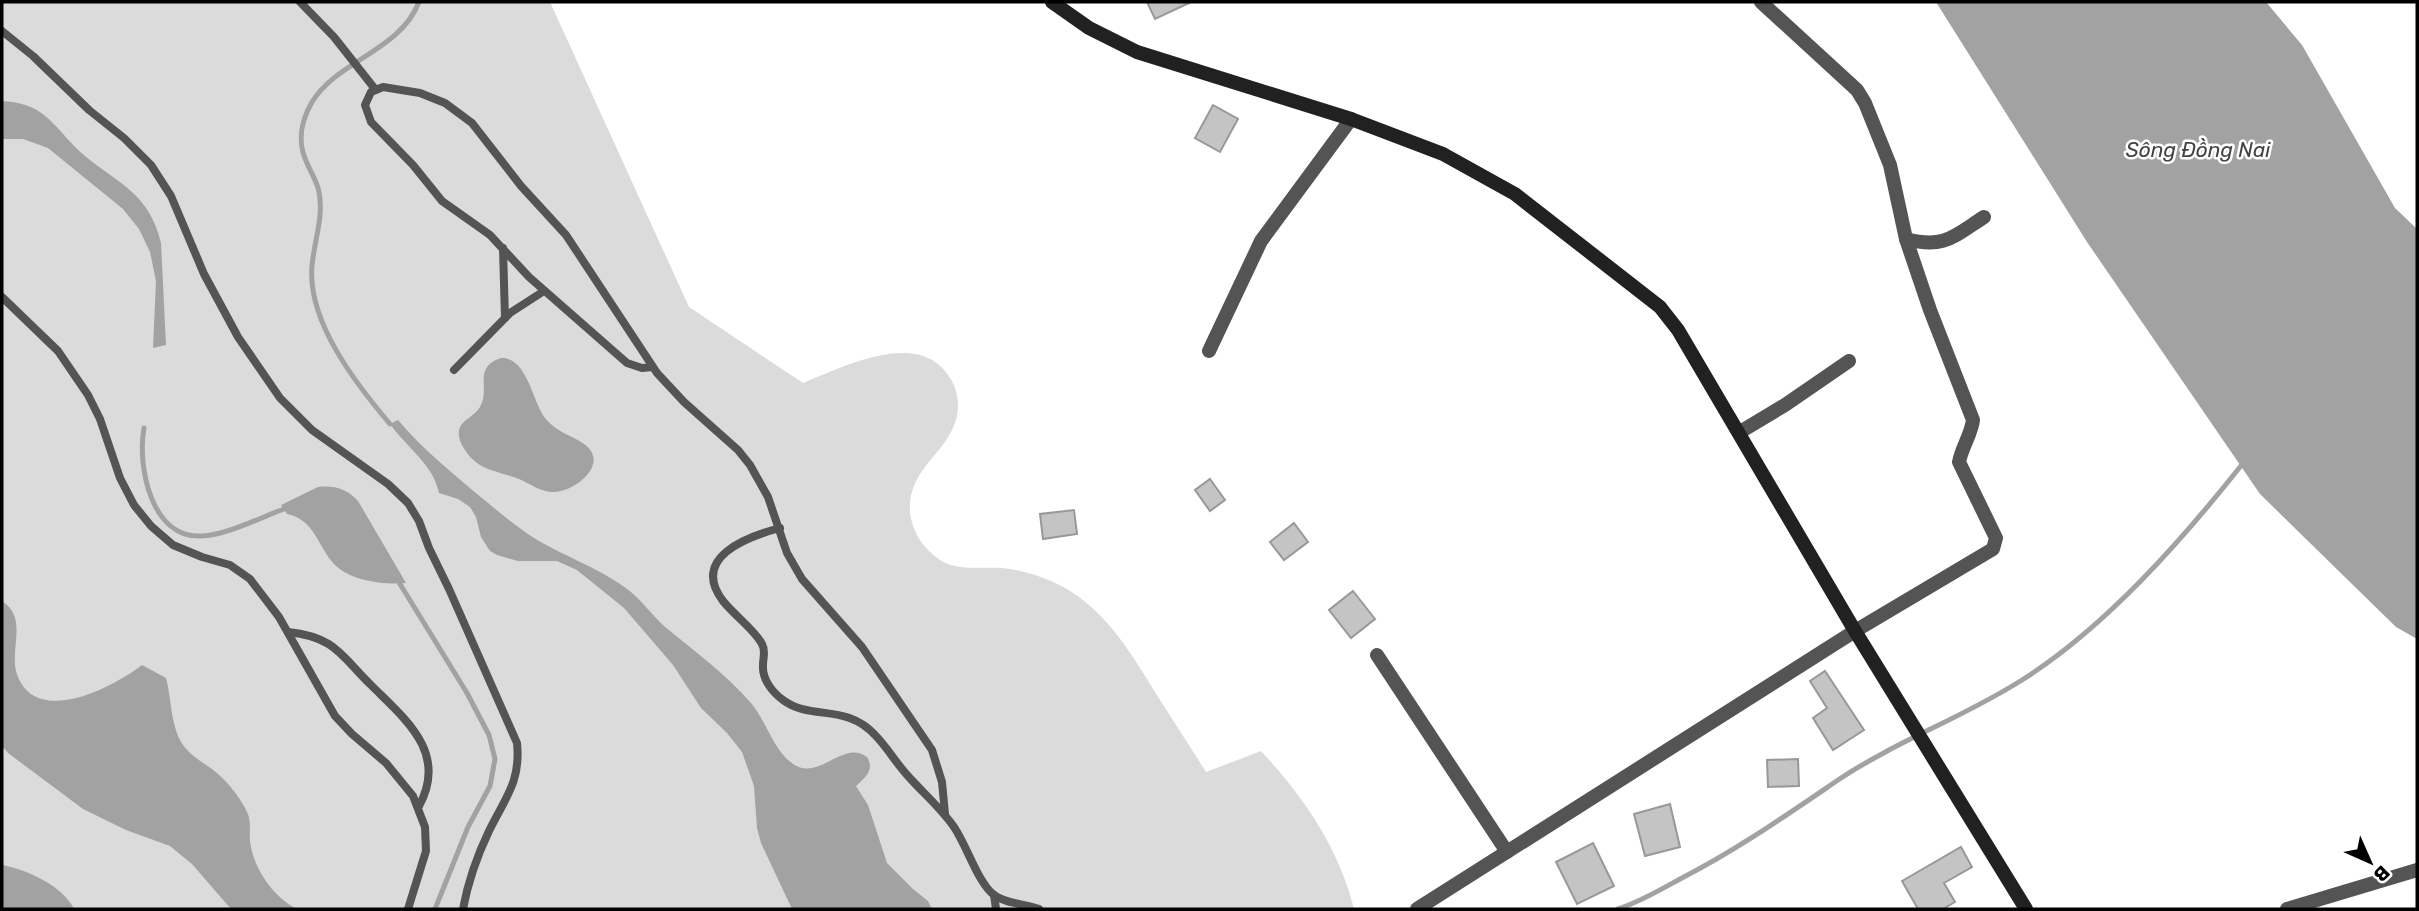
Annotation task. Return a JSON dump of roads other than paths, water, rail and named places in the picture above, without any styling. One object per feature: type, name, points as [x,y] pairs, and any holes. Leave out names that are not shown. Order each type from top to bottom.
[{"type":"street","points":[[1052,2],[1089,28],[1137,52],[1351,119],[1443,155],[1515,194],[1652,300],[1678,330],[1855,631],[2026,909]]},
{"type":"street","points":[[1417,909],[1855,631],[1960,570],[1993,549],[1996,543],[1996,537],[1959,462],[1972,430],[1973,420],[1930,310],[1906,239],[1890,164],[1865,103],[1857,90],[1761,2]]},
{"type":"street","points":[[1209,351],[1261,241],[1351,119]]},
{"type":"street","points":[[1906,239],[1924,244],[1939,244],[1984,217]]},
{"type":"street","points":[[1740,432],[1849,361]]},
{"type":"street","points":[[1377,655],[1507,852]]},
{"type":"street","points":[[2287,909],[2417,870]]},
{"type":"lane","points":[[300,2],[347,52],[374,89]]},
{"type":"lane","points":[[2,31],[33,56],[151,165],[171,196],[209,284],[238,337],[267,381],[312,430],[399,493],[419,520],[429,548],[517,743],[514,783],[480,851],[463,909]]},
{"type":"lane","points":[[653,367],[642,368],[627,363],[544,291],[490,235],[442,201],[414,165],[371,122],[365,105],[374,89],[397,88],[421,93],[445,103],[472,123],[521,186],[566,235],[653,367],[684,402],[724,436],[750,465],[768,497],[787,553],[802,579],[862,647],[932,750],[942,782],[944,814]]},
{"type":"lane","points":[[503,248],[506,317]]},
{"type":"lane","points":[[454,370],[506,317],[544,291]]},
{"type":"lane","points":[[2,297],[48,340],[88,395],[100,419],[120,478],[134,505],[151,526],[173,545],[241,571],[259,589],[288,632],[335,716],[386,763],[419,806],[425,827],[426,851],[408,909]]},
{"type":"lane","points":[[780,528],[754,536],[730,549],[715,564],[711,578],[724,602],[762,644],[765,655],[762,669],[768,685],[784,701],[794,706],[844,715],[866,726],[944,814],[965,845],[981,880],[994,895],[1012,903],[1040,909]]},
{"type":"lane","points":[[288,632],[308,635],[340,650],[411,725],[425,750],[429,769],[428,786],[419,806]]},
{"type":"lane","points":[[994,895],[996,909]]},
{"type":"water","name":"Sông Đồng Nai","points":[[1936,2],[2266,2],[2302,45],[2395,208],[2417,229],[2417,639],[2396,627],[2260,494],[2087,242]]},
{"type":"water","points":[[2,101],[31,107],[41,113],[85,156],[132,192],[149,212],[161,243],[166,345],[153,348],[156,281],[150,252],[139,229],[123,209],[48,148],[23,139],[2,139]]},
{"type":"water","points":[[501,358],[517,364],[523,372],[540,410],[549,423],[584,444],[591,452],[594,460],[592,468],[580,482],[562,491],[549,492],[483,466],[470,457],[462,445],[459,430],[480,407],[487,367]]},
{"type":"water","points":[[398,420],[442,464],[517,526],[631,592],[664,626],[741,692],[757,711],[780,751],[793,764],[812,768],[849,753],[867,757],[869,770],[856,786],[868,805],[887,863],[928,901],[932,909],[792,909],[761,843],[757,828],[754,786],[742,752],[701,708],[673,665],[624,608],[577,570],[557,561],[518,561],[490,551],[481,537],[476,517],[470,507],[458,499],[439,493],[431,473],[390,424]]},
{"type":"water","points":[[318,487],[340,489],[350,493],[358,501],[406,583],[368,581],[341,570],[328,557],[310,527],[287,514],[281,505]]},
{"type":"water","points":[[2,601],[15,617],[15,667],[18,677],[28,692],[42,699],[59,701],[78,698],[114,683],[142,665],[166,678],[173,721],[183,745],[222,778],[239,798],[249,818],[252,851],[260,871],[272,889],[297,909],[231,909],[192,864],[170,846],[126,830],[83,809],[8,753],[2,746]]},
{"type":"water","points":[[2,865],[53,886],[74,909],[2,909]]},
{"type":"waterway","points":[[390,424],[336,351],[317,308],[312,266],[320,220],[320,201],[317,184],[304,155],[301,140],[308,109],[323,88],[398,32],[410,19],[419,2]]},
{"type":"waterway","points":[[144,428],[142,444],[146,480],[159,513],[170,526],[185,534],[211,535],[232,530],[284,509]]},
{"type":"waterway","points":[[1618,909],[1650,896],[1722,856],[1863,764],[1977,706],[2053,659],[2142,580],[2244,462]]},
{"type":"waterway","points":[[400,584],[467,693],[489,735],[495,759],[490,786],[468,827],[435,909]]}]
